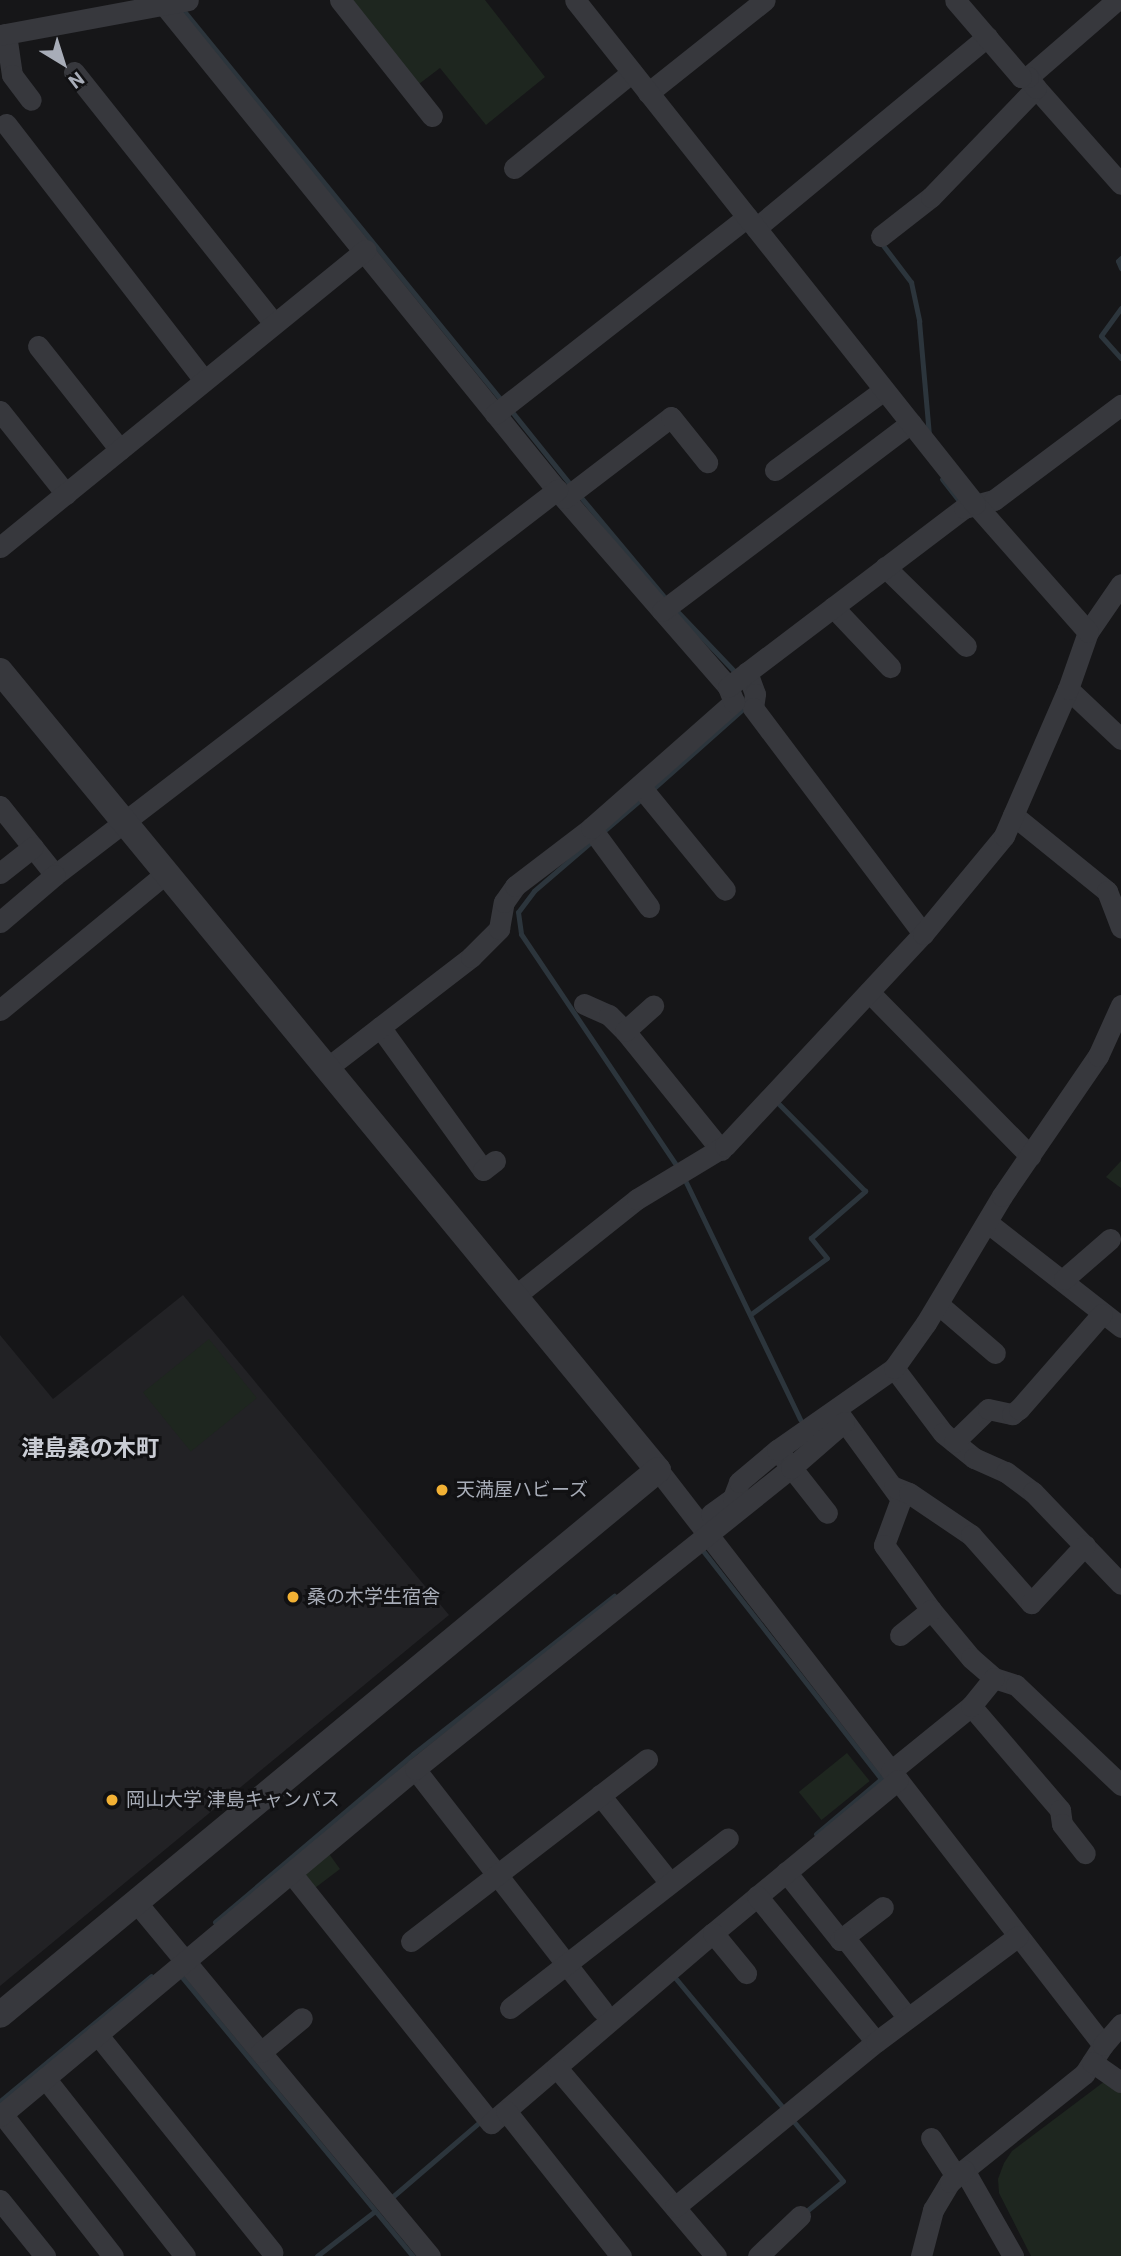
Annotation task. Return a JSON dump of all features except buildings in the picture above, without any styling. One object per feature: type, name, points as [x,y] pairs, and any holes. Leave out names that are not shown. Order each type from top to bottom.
[{"type":"street","points":[[31,100],[12,75],[3,34],[162,2],[188,0]]},
{"type":"street","points":[[340,0],[432,116]]},
{"type":"street","points":[[575,0],[975,504],[1088,632]]},
{"type":"street","points":[[648,93],[765,0]]},
{"type":"street","points":[[955,0],[1021,77],[1032,83],[1121,184]]},
{"type":"street","points":[[881,236],[931,197],[1032,83],[1117,0]]},
{"type":"street","points":[[162,2],[365,250],[502,408],[662,611],[728,687],[734,702],[591,828],[515,886],[504,902],[499,929],[471,957],[327,1068]]},
{"type":"street","points":[[502,408],[751,222],[987,37]]},
{"type":"street","points":[[74,72],[274,323]]},
{"type":"street","points":[[514,168],[632,72]]},
{"type":"street","points":[[6,124],[204,380]]},
{"type":"street","points":[[0,547],[365,250]]},
{"type":"street","points":[[38,346],[121,450]]},
{"type":"street","points":[[775,470],[884,390]]},
{"type":"street","points":[[728,687],[964,508],[994,500],[1119,410]]},
{"type":"street","points":[[0,411],[66,495]]},
{"type":"street","points":[[0,922],[124,822],[671,417],[707,462]]},
{"type":"street","points":[[662,611],[911,423]]},
{"type":"street","points":[[885,567],[966,646]]},
{"type":"street","points":[[516,1296],[638,1199],[680,1171],[721,1150],[923,934],[1004,836],[1068,689],[1088,632],[1121,584]]},
{"type":"street","points":[[833,607],[891,667]]},
{"type":"street","points":[[0,671],[658,1470],[701,1536],[894,1775],[1018,1936],[1098,2054],[1121,2082]]},
{"type":"street","points":[[747,672],[755,694],[753,708],[923,934]]},
{"type":"street","points":[[1068,689],[1121,739]]},
{"type":"street","points":[[640,786],[725,890]]},
{"type":"street","points":[[0,806],[55,875]]},
{"type":"street","points":[[1013,815],[1107,891],[1121,927]]},
{"type":"street","points":[[591,828],[649,907]]},
{"type":"street","points":[[0,873],[33,846]]},
{"type":"street","points":[[0,1010],[166,873]]},
{"type":"street","points":[[869,992],[1030,1156]]},
{"type":"street","points":[[583,1004],[609,1015],[625,1031],[721,1150]]},
{"type":"street","points":[[113,2256],[1,2115],[97,2034],[180,1955],[292,1874],[415,1769],[701,1536],[792,1468],[840,1415],[894,1368],[938,1304],[1002,1196],[1098,1056],[1121,1005]]},
{"type":"street","points":[[625,1031],[653,1006]]},
{"type":"street","points":[[380,1027],[445,1104],[484,1170],[495,1161]]},
{"type":"street","points":[[988,1223],[1064,1279],[1102,1314],[1121,1327]]},
{"type":"street","points":[[1064,1279],[1110,1239]]},
{"type":"street","points":[[938,1304],[995,1353]]},
{"type":"street","points":[[954,1442],[988,1409],[1012,1414],[1019,1409],[1102,1314]]},
{"type":"street","points":[[894,1368],[943,1433],[974,1458],[1006,1472],[1033,1492],[1121,1584]]},
{"type":"street","points":[[701,1536],[733,1498],[739,1482],[777,1450],[840,1415]]},
{"type":"street","points":[[840,1415],[901,1499],[884,1545],[931,1610],[971,1658],[994,1678],[1016,1685],[1121,1785]]},
{"type":"street","points":[[777,1450],[827,1513]]},
{"type":"street","points":[[0,2015],[658,1470]]},
{"type":"street","points":[[894,1487],[909,1493],[971,1535],[1031,1603],[1085,1545]]},
{"type":"street","points":[[900,1635],[931,1610]]},
{"type":"street","points":[[493,2115],[557,2068],[786,1872],[971,1706],[994,1678]]},
{"type":"street","points":[[971,1706],[1060,1810],[1062,1824],[1085,1853]]},
{"type":"street","points":[[411,1941],[647,1759]]},
{"type":"street","points":[[415,1769],[602,2010]]},
{"type":"street","points":[[600,1795],[670,1883]]},
{"type":"street","points":[[510,2008],[728,1838]]},
{"type":"street","points":[[786,1872],[840,1940],[883,1908]]},
{"type":"street","points":[[292,1874],[493,2115],[621,2256]]},
{"type":"street","points":[[757,1896],[876,2042]]},
{"type":"street","points":[[136,1902],[430,2256]]},
{"type":"street","points":[[713,1933],[746,1973]]},
{"type":"street","points":[[675,2207],[876,2042],[1018,1936]]},
{"type":"street","points":[[844,1937],[908,2018]]},
{"type":"street","points":[[261,2052],[302,2018]]},
{"type":"street","points":[[921,2256],[933,2210],[960,2173],[1084,2074],[1121,2024]]},
{"type":"street","points":[[97,2034],[272,2252]]},
{"type":"street","points":[[557,2068],[716,2256]]},
{"type":"street","points":[[45,2078],[185,2256]]},
{"type":"street","points":[[931,2138],[960,2173],[1013,2256]]},
{"type":"street","points":[[0,2200],[45,2256]]},
{"type":"street","points":[[758,2256],[800,2216]]},
{"type":"shaded area","points":[[347,0],[485,0],[545,77],[486,125],[440,68],[415,87]]},
{"type":"shaded area","points":[[1121,1161],[1121,1188],[1106,1177]]},
{"type":"shaded area","name":"岡山大学 津島キャンパス","points":[[183,1295],[449,1615],[0,1986],[0,1335],[53,1399]]},
{"type":"shaded area","points":[[209,1339],[257,1398],[191,1452],[143,1392]]},
{"type":"shaded area","points":[[847,1753],[870,1781],[821,1820],[799,1792]]},
{"type":"shaded area","points":[[327,1851],[340,1869],[311,1891],[302,1880],[305,1868]]},
{"type":"shaded area","points":[[1105,2081],[1121,2093],[1121,2256],[1031,2256],[999,2193],[998,2179],[1004,2163],[1012,2151]]},
{"type":"waterway","points":[[184,11],[502,401]]},
{"type":"waterway","points":[[879,240],[911,282],[919,321],[929,435]]},
{"type":"waterway","points":[[1121,258],[1118,261],[1121,268]]},
{"type":"waterway","points":[[1121,308],[1101,336],[1121,358]]},
{"type":"waterway","points":[[509,408],[573,488]]},
{"type":"waterway","points":[[942,479],[962,505]]},
{"type":"waterway","points":[[579,495],[665,598]]},
{"type":"waterway","points":[[675,609],[735,672]]},
{"type":"waterway","points":[[654,788],[745,707]]},
{"type":"waterway","points":[[606,829],[640,800]]},
{"type":"waterway","points":[[593,840],[534,891],[518,912],[521,934],[678,1168]]},
{"type":"waterway","points":[[751,1314],[827,1258],[811,1238],[865,1191],[776,1101]]},
{"type":"waterway","points":[[683,1176],[800,1419]]},
{"type":"waterway","points":[[700,1547],[881,1779],[816,1834]]},
{"type":"waterway","points":[[215,1922],[413,1754],[614,1596]]},
{"type":"waterway","points":[[672,1974],[784,2109]]},
{"type":"waterway","points":[[0,2101],[151,1976]]},
{"type":"waterway","points":[[181,1976],[413,2256]]},
{"type":"waterway","points":[[790,2117],[843,2181],[804,2213]]},
{"type":"waterway","points":[[391,2198],[482,2120]]},
{"type":"waterway","points":[[317,2256],[375,2211]]},
{"type":"place","name":"天満屋ハビーズ","points":[[442,1490]]},
{"type":"place","name":"桑の木学生宿舎","points":[[293,1597]]},
{"type":"place","name":"岡山大学 津島キャンパス","points":[[112,1800]]},
{"type":"district","name":"津島桑の木町","points":[[90,1449]]}]
